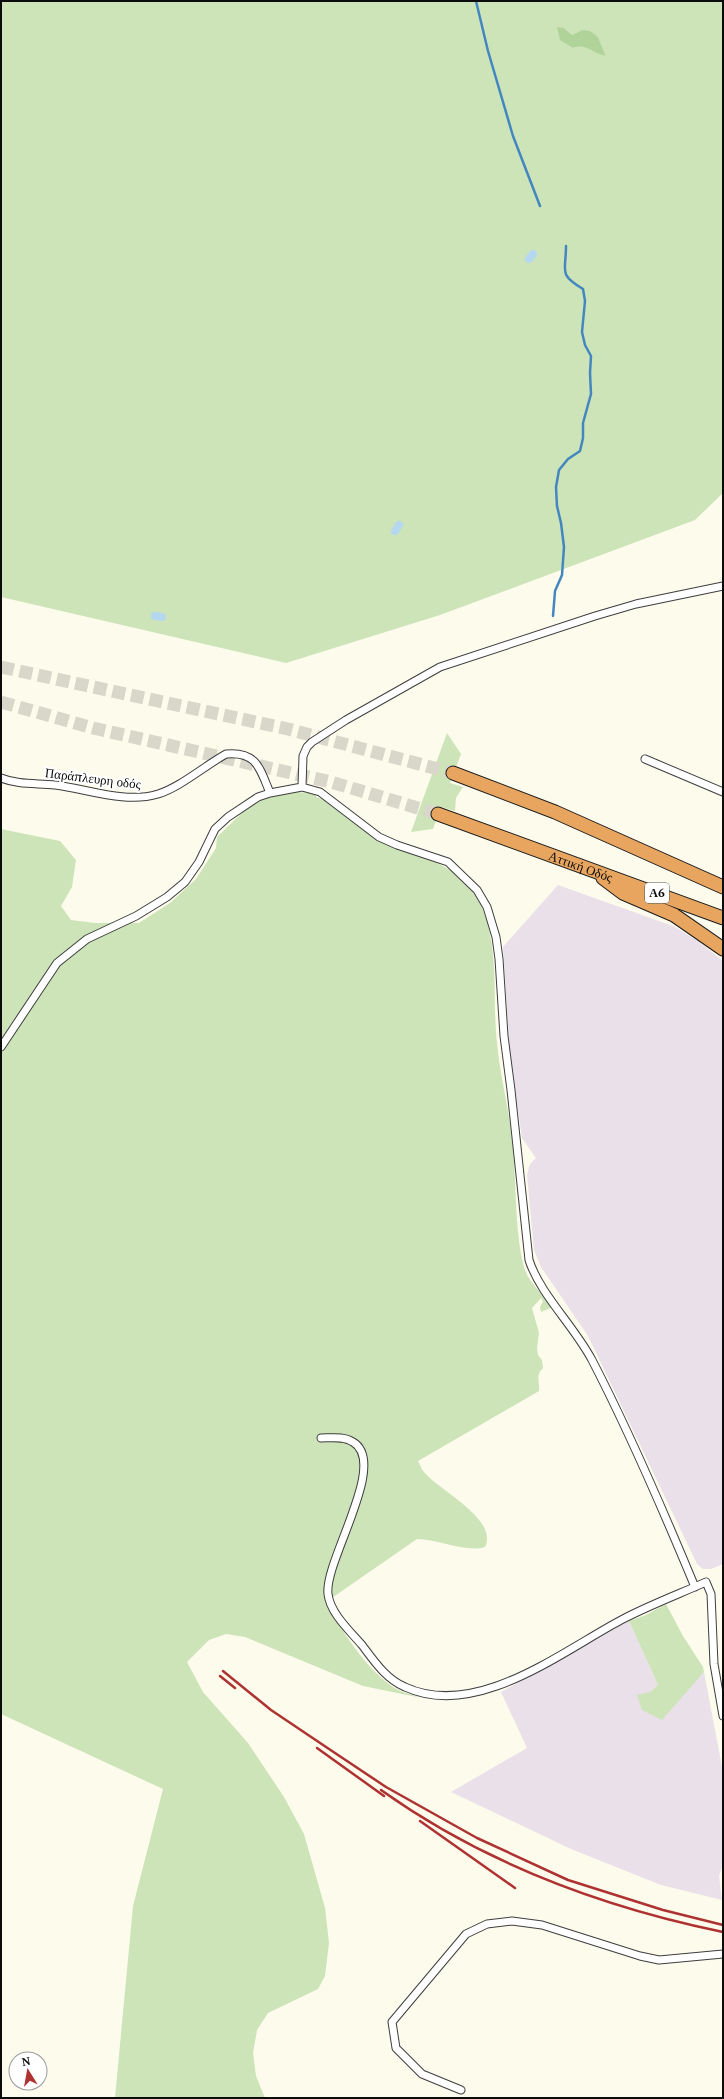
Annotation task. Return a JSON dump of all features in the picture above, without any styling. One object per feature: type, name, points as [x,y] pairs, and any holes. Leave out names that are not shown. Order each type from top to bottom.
[{"type":"highway","name":"Α6","points":[[453,774],[555,812],[657,856],[723,887]]},
{"type":"highway","name":"Αττική Οδός","points":[[438,814],[723,918]]},
{"type":"highway","points":[[657,856],[723,879]]},
{"type":"highway","points":[[592,869],[623,893],[674,915],[723,949]]},
{"type":"street","points":[[302,787],[303,756],[307,747],[312,742],[346,720],[440,667],[609,612],[723,586]]},
{"type":"street","name":"Παράπλευρη οδός","points":[[1,778],[22,783],[54,785],[142,798],[159,794],[170,789],[226,754],[236,753],[254,760],[270,793]]},
{"type":"street","points":[[645,759],[723,792]]},
{"type":"street","points":[[1,1047],[57,963],[87,939],[136,916],[167,897],[185,882],[199,862],[218,825],[248,803],[270,793],[302,787],[320,792],[379,836],[397,845],[448,862],[478,890],[487,907],[496,936],[504,1036],[529,1260],[536,1278],[572,1327],[591,1360],[658,1501],[695,1587]]},
{"type":"street","points":[[321,1438],[347,1439],[354,1442],[361,1448],[365,1463],[362,1480],[349,1523],[329,1578],[327,1588],[331,1606],[380,1668],[391,1679],[415,1692],[429,1695],[465,1694],[501,1685],[624,1619],[706,1582],[711,1594],[714,1664],[723,1716]]},
{"type":"street","points":[[461,2090],[422,2074],[396,2048],[392,2022],[466,1934],[487,1924],[512,1922],[542,1925],[640,1956],[659,1960],[723,1954]]},
{"type":"shaded area","points":[[558,885],[673,926],[698,941],[723,961],[723,1564],[711,1569],[703,1569],[697,1564],[588,1336],[541,1267],[534,1250],[527,1175],[530,1164],[536,1158],[522,1138],[509,1044],[503,947]]},
{"type":"shaded area","points":[[629,1621],[658,1685],[651,1691],[699,1677],[704,1672],[723,1772],[723,1865],[719,1876],[722,1900],[661,1885],[571,1849],[451,1792],[527,1748],[501,1692]]},
{"type":"green space","points":[[1,1],[723,1],[723,493],[695,520],[440,615],[286,663],[1,597]],"holes":[[[564,28],[572,35],[582,30],[598,37],[606,56],[582,47],[573,48],[568,43]]]},
{"type":"green space","points":[[557,27],[564,28],[572,35],[582,30],[590,31],[598,37],[606,56],[582,47],[573,48],[560,40]]},
{"type":"green space","points":[[447,733],[461,754],[450,783],[463,787],[456,798],[455,811],[441,807],[433,829],[411,832]]},
{"type":"green space","points":[[282,793],[316,793],[316,797],[325,800],[343,811],[378,839],[396,848],[443,866],[460,878],[474,894],[484,912],[490,933],[493,955],[497,1043],[511,1129],[514,1156],[517,1221],[521,1252],[526,1273],[553,1307],[541,1312],[540,1307],[543,1301],[541,1298],[532,1308],[539,1333],[537,1348],[538,1355],[542,1360],[543,1368],[538,1376],[539,1391],[418,1461],[423,1471],[431,1479],[476,1516],[483,1526],[487,1536],[485,1547],[469,1548],[417,1539],[326,1602],[355,1648],[382,1679],[403,1692],[422,1698],[363,1686],[245,1637],[226,1634],[209,1640],[187,1662],[203,1692],[248,1743],[284,1797],[304,1834],[325,1908],[329,1943],[325,1976],[318,1989],[268,2013],[257,2030],[253,2053],[256,2076],[265,2098],[115,2098],[133,1906],[163,1789],[1,1714],[1,829],[60,841],[76,860],[72,887],[61,906],[71,920],[95,923],[139,923],[170,903],[196,879],[216,848],[217,837],[253,802]]},
{"type":"green space","points":[[666,1604],[683,1636],[703,1667],[704,1672],[662,1720],[642,1710],[637,1695],[650,1692],[658,1685],[629,1621],[646,1615]]},
{"type":"waterway","points":[[476,1],[488,51],[513,136],[540,206]]},
{"type":"waterway","points":[[553,616],[555,591],[562,575],[564,547],[557,506],[556,487],[559,470],[568,459],[580,451],[583,438],[583,423],[591,394],[591,356],[585,345],[582,332],[585,301],[583,289],[570,280],[565,272],[566,246]]},
{"type":"waterway","points":[[529,259],[533,254]]},
{"type":"waterway","points":[[395,531],[399,525]]},
{"type":"waterway","points":[[155,616],[162,617]]},
{"type":"tunnel","points":[[1,667],[288,729],[453,773]]},
{"type":"tunnel","points":[[1,702],[93,728],[331,782],[438,814]]},
{"type":"railway","points":[[223,1671],[271,1710],[386,1787],[477,1838],[568,1880],[663,1910],[723,1925]]},
{"type":"railway","points":[[220,1676],[235,1688]]},
{"type":"railway","points":[[317,1748],[384,1796]]},
{"type":"railway","points":[[381,1790],[420,1816],[460,1839],[544,1879],[633,1909],[678,1922],[723,1932]]},
{"type":"railway","points":[[420,1821],[515,1888]]}]
